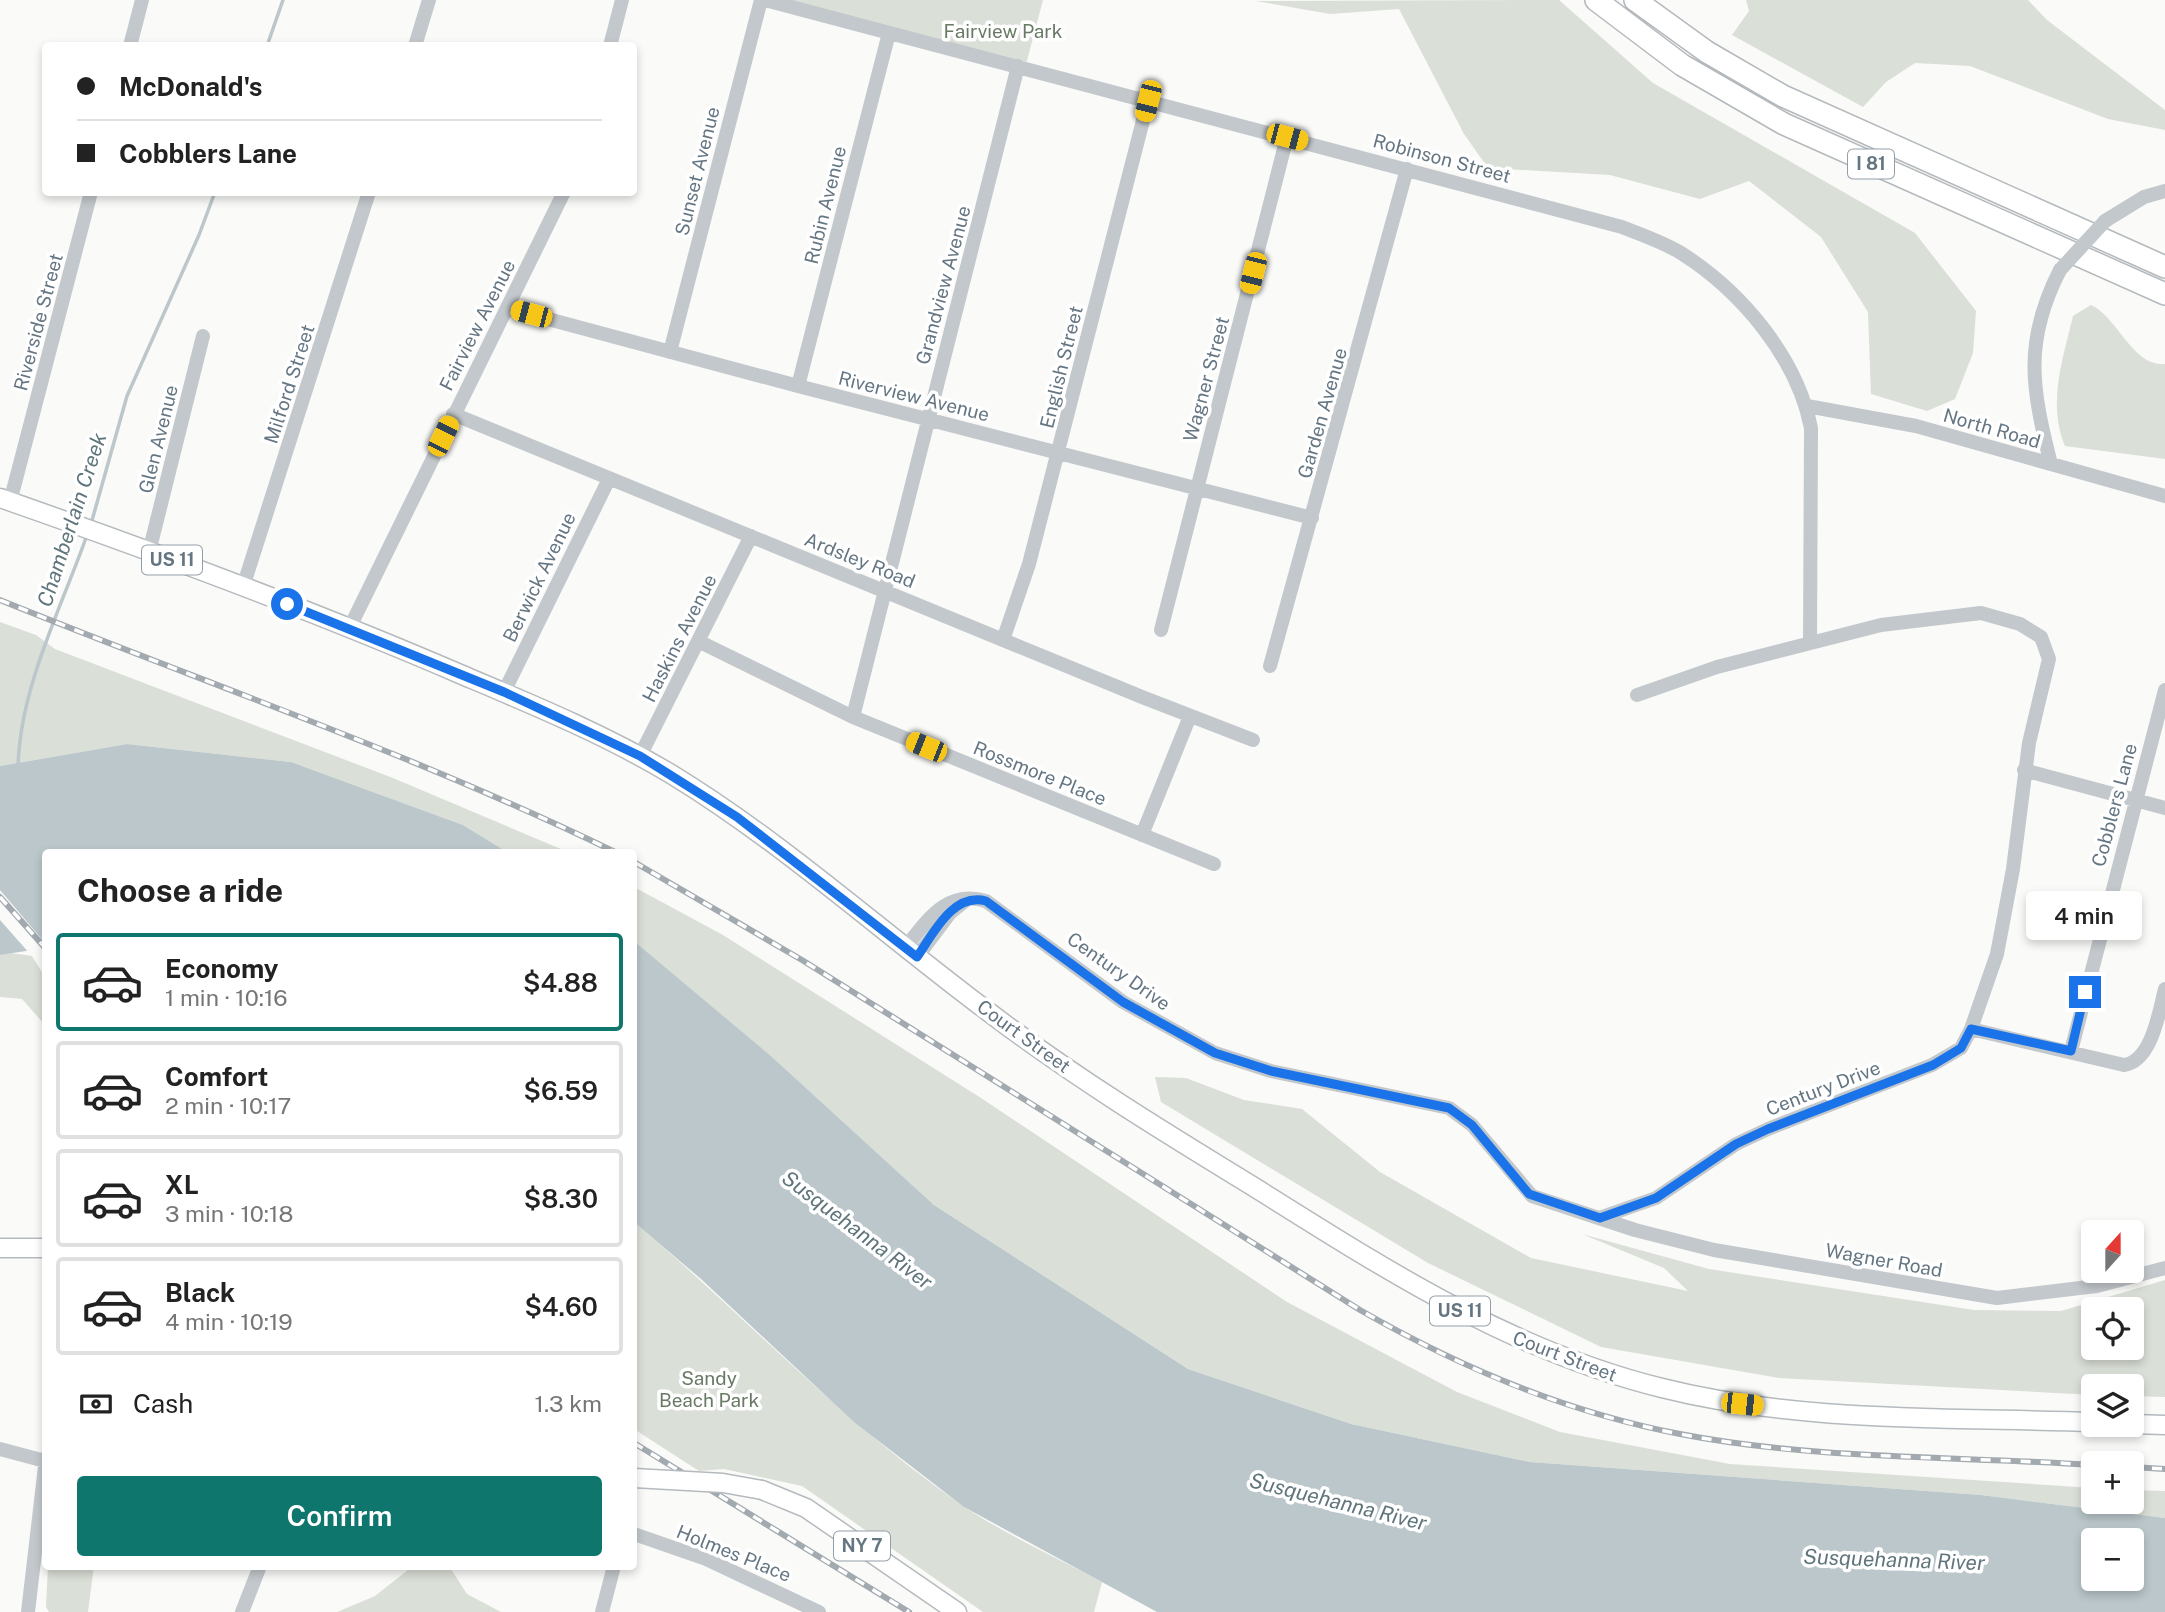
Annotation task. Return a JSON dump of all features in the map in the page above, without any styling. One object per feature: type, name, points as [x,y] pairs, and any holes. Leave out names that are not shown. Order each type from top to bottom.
[{"type":"highway","name":"I 81","points":[[1596,0],[1682,65],[1768,116],[2165,294]]},
{"type":"highway","name":"I 81","points":[[1635,0],[1699,46],[1783,96],[2165,267]]},
{"type":"main road","name":"Court Street","points":[[5,500],[350,627],[504,692],[640,756],[737,817],[1045,1053],[1187,1145],[1419,1288],[1479,1321],[1537,1347],[1630,1380],[1742,1404],[1823,1412],[2081,1422]]},
{"type":"main road","points":[[0,1248],[42,1248]]},
{"type":"main road","points":[[2144,1424],[2165,1425]]},
{"type":"main road","name":"NY 7","points":[[637,1478],[723,1483],[762,1490],[806,1507],[957,1612]]},
{"type":"street","points":[[131,42],[142,0]]},
{"type":"street","points":[[416,42],[429,0]]},
{"type":"street","points":[[611,42],[622,0]]},
{"type":"street","name":"Robinson Street","points":[[763,0],[1622,227],[1680,252],[1732,292],[1789,368],[1807,406],[1812,455],[1810,643]]},
{"type":"street","name":"Sunset Avenue","points":[[670,352],[763,0]]},
{"type":"street","name":"Rubin Avenue","points":[[797,386],[889,33]]},
{"type":"street","name":"Grandview Avenue","points":[[853,717],[1018,66]]},
{"type":"street","name":"English Street","points":[[1003,640],[1029,564],[1148,101]]},
{"type":"street","name":"Wagner Street","points":[[1161,630],[1287,137]]},
{"type":"street","name":"Garden Avenue","points":[[1270,666],[1407,169]]},
{"type":"street","points":[[2051,464],[2034,390],[2033,357],[2044,308],[2060,270],[2105,221],[2144,197],[2165,191]]},
{"type":"street","name":"Riverside Street","points":[[5,500],[90,196]]},
{"type":"street","name":"Milford Street","points":[[243,587],[368,196]]},
{"type":"street","name":"Fairview Avenue","points":[[350,627],[562,196]]},
{"type":"street","name":"Riverview Avenue","points":[[507,308],[797,386],[1312,518]]},
{"type":"street","name":"Glen Avenue","points":[[149,552],[203,336]]},
{"type":"street","name":"North Road","points":[[1807,406],[1916,426],[2165,496]]},
{"type":"street","name":"Ardsley Road","points":[[453,414],[1253,740]]},
{"type":"street","name":"Berwick Avenue","points":[[504,692],[609,479]]},
{"type":"street","name":"Haskins Avenue","points":[[640,756],[751,537]]},
{"type":"street","name":"Century Drive","points":[[911,952],[942,905],[953,900],[980,899],[993,904],[1123,1002],[1215,1053],[1271,1071],[1440,1105],[1457,1112],[1472,1125],[1529,1194],[1600,1218],[1656,1198],[1736,1144],[1933,1065],[1961,1048],[1971,1029],[1997,954],[2013,869],[2024,771],[2049,659],[2041,637],[2030,630],[1981,613],[1881,625],[1717,667],[1637,695]]},
{"type":"street","name":"Rossmore Place","points":[[700,642],[853,717],[1214,864]]},
{"type":"street","name":"Cobblers Lane","points":[[2071,1051],[2165,690]]},
{"type":"street","points":[[1142,835],[1189,716]]},
{"type":"street","points":[[2024,771],[2165,808]]},
{"type":"street","points":[[1971,1029],[2124,1065],[2139,1059],[2146,1049],[2165,989]]},
{"type":"street","name":"Wagner Road","points":[[1600,1218],[1714,1250],[1997,1298],[2097,1286],[2165,1268]]},
{"type":"street","points":[[0,1449],[42,1458]]},
{"type":"street","points":[[27,1612],[42,1484]]},
{"type":"street","name":"Holmes Place","points":[[637,1535],[706,1559],[819,1612]]},
{"type":"street","points":[[242,1612],[258,1570]]},
{"type":"street","points":[[602,1612],[613,1570]]},
{"type":"green space","name":"Fairview Park","points":[[765,0],[1043,0],[1025,68]]},
{"type":"green space","points":[[1559,0],[1653,83],[1915,233],[1976,311],[1973,353],[1955,399],[1927,411],[1871,394],[1868,312],[1821,237],[1749,181],[1700,199],[1610,175],[1488,168],[1464,134],[1399,9],[1330,14],[1256,1]]},
{"type":"green space","points":[[1746,0],[2028,0],[2047,20],[2165,110],[2165,130],[2108,119],[1970,66],[1915,63],[1886,82],[1863,107],[1732,35],[1749,11]]},
{"type":"green space","points":[[2091,305],[2101,311],[2143,358],[2153,363],[2165,364],[2165,459],[2065,446],[2057,414],[2061,365],[2073,316]]},
{"type":"green space","points":[[0,622],[36,635],[55,649],[393,778],[561,849],[502,849],[463,825],[291,762],[127,744],[0,766]]},
{"type":"green space","points":[[637,889],[723,935],[981,1098],[1287,1302],[1457,1392],[1560,1432],[1730,1464],[2081,1487],[2081,1508],[1981,1495],[1530,1462],[1351,1424],[1188,1369],[934,1205],[771,1056],[637,944]]},
{"type":"green space","points":[[11,953],[32,956],[42,972],[42,1022],[22,999],[0,997],[0,955]]},
{"type":"green space","points":[[1155,1077],[1186,1078],[1244,1100],[1302,1109],[1380,1172],[1531,1258],[1688,1291],[1664,1268],[1582,1234],[1709,1269],[1974,1310],[2061,1311],[2081,1305],[2081,1360],[2144,1360],[2144,1297],[2108,1297],[2165,1280],[2165,1397],[2144,1396],[2144,1374],[2081,1374],[2081,1394],[1779,1378],[1601,1347],[1428,1263],[1161,1102]]},
{"type":"green space","name":"Sandy Beach Park","points":[[637,1225],[835,1404],[919,1474],[996,1527],[1102,1582],[1094,1612],[983,1612],[802,1486],[724,1469],[699,1471],[637,1431]]},
{"type":"green space","points":[[2144,1490],[2165,1491],[2165,1518],[2133,1514],[2144,1514]]},
{"type":"green space","points":[[48,1570],[93,1570],[88,1612],[49,1612],[46,1607]]},
{"type":"green space","points":[[408,1570],[452,1570],[467,1594],[501,1612],[337,1612],[375,1596]]},
{"type":"water","points":[[127,744],[291,762],[463,825],[502,849],[42,849],[42,948],[0,955],[0,766]]},
{"type":"water","name":"Susquehanna River","points":[[637,944],[771,1056],[934,1205],[1188,1369],[1351,1424],[1530,1462],[1981,1495],[2081,1508],[2081,1514],[2133,1514],[2165,1518],[2165,1612],[1157,1612],[964,1507],[854,1422],[701,1279],[637,1225]]},
{"type":"pier","points":[[0,890],[42,939],[42,952],[30,954],[0,920]]},
{"type":"waterway","name":"Chamberlain Creek","points":[[268,42],[283,0]]},
{"type":"waterway","name":"Chamberlain Creek","points":[[91,524],[127,396],[199,235],[214,196]]},
{"type":"waterway","name":"Chamberlain Creek","points":[[18,767],[20,737],[34,678],[87,535]]},
{"type":"railway","points":[[0,600],[464,783],[609,849]]},
{"type":"railway","points":[[637,864],[802,960],[1360,1310],[1436,1351],[1515,1386],[1637,1425],[1731,1442],[1834,1453],[2081,1464]]},
{"type":"railway","points":[[0,897],[42,944]]},
{"type":"railway","points":[[637,1445],[909,1612]]},
{"type":"railway","points":[[2144,1468],[2165,1469]]},
{"type":"route","points":[[287,604],[350,627],[504,692],[640,756],[737,817],[917,957],[960,903],[974,899],[986,901],[1023,925],[1102,988],[1180,1036],[1251,1066],[1449,1108],[1472,1125],[1529,1194],[1600,1218],[1656,1198],[1674,1183],[1736,1144],[1768,1129],[1852,1099],[1933,1065],[1961,1048],[1971,1029],[2071,1051],[2085,992]]}]
